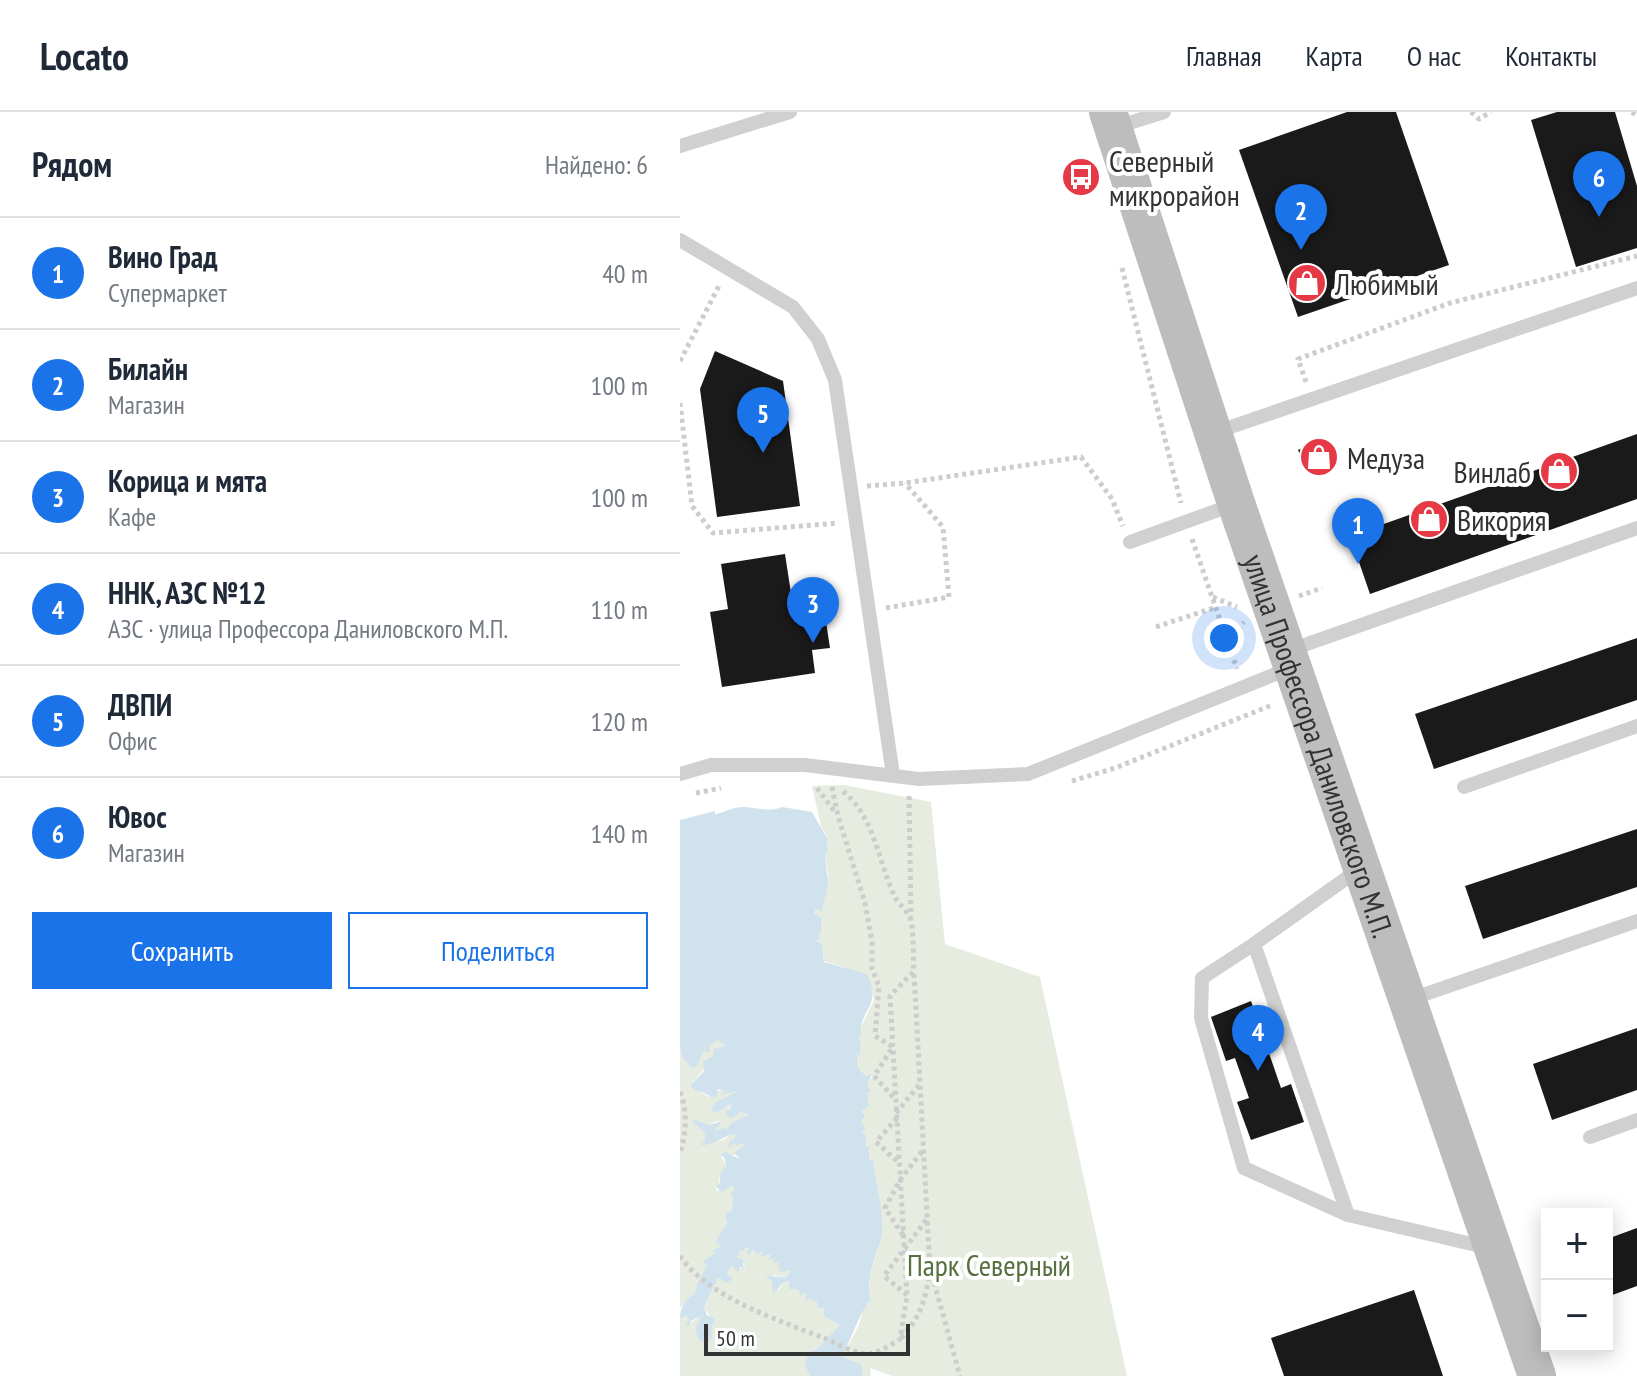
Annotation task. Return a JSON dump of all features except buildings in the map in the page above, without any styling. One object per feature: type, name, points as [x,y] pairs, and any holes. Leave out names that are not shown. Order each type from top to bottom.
[{"type":"main road","name":"улица Профессора Даниловского М.П.","points":[[1110,120],[1212,433],[1537,1376]]},
{"type":"lane","points":[[680,146],[790,112]]},
{"type":"lane","points":[[1110,120],[1164,112]]},
{"type":"lane","points":[[680,240],[793,307],[818,339],[835,380],[893,775]]},
{"type":"lane","points":[[1212,433],[1637,288]]},
{"type":"lane","points":[[1130,542],[1236,503]]},
{"type":"lane","points":[[680,774],[711,765],[805,765],[919,779],[1028,774],[1244,688],[1291,659],[1637,528]]},
{"type":"lane","points":[[1464,787],[1637,726]]},
{"type":"lane","points":[[1362,867],[1325,896],[1202,978],[1201,1018],[1244,1168],[1348,1215],[1492,1248]]},
{"type":"lane","points":[[1407,1000],[1637,921]]},
{"type":"lane","points":[[1254,944],[1348,1215]]},
{"type":"lane","points":[[1590,1137],[1637,1120]]},
{"type":"path","points":[[1471,112],[1479,119],[1491,112]]},
{"type":"path","points":[[1632,112],[1637,116]]},
{"type":"path","points":[[1312,398],[1298,359],[1450,303],[1637,256]]},
{"type":"path","points":[[1119,257],[1186,522],[1244,688],[1249,712]]},
{"type":"path","points":[[680,361],[727,268]]},
{"type":"path","points":[[680,403],[692,506],[713,533],[856,522]]},
{"type":"path","points":[[851,486],[905,483],[1081,457],[1112,499],[1130,542]]},
{"type":"path","points":[[869,610],[949,597],[943,527],[905,483]]},
{"type":"path","points":[[1212,597],[1250,613]]},
{"type":"path","points":[[1156,627],[1216,607]]},
{"type":"path","points":[[893,1047],[875,1036],[879,986],[872,969],[872,942],[865,903],[838,816],[831,782],[850,796],[861,814],[879,850],[894,896],[911,917]]},
{"type":"path","points":[[805,783],[819,789],[838,816]]},
{"type":"path","points":[[680,1256],[697,1274],[739,1305],[866,1354],[900,1339],[915,1324],[925,1302],[930,1270],[911,917],[909,795]]},
{"type":"path","points":[[900,1339],[907,1296],[890,996],[914,971]]},
{"type":"path","points":[[893,1047],[874,1076],[896,1099]]},
{"type":"path","points":[[899,1163],[876,1142],[921,1083]]},
{"type":"path","points":[[680,1092],[686,1130],[680,1154]]},
{"type":"path","points":[[904,1236],[885,1208],[900,1180],[924,1150]]},
{"type":"path","points":[[907,1296],[884,1276],[927,1219]]},
{"type":"path","points":[[930,1270],[960,1376]]},
{"type":"green space","name":"Парк Северный","points":[[844,785],[931,802],[945,944],[1040,977],[1127,1376],[892,1376],[870,1368],[871,1376],[863,1376],[861,1364],[842,1357],[858,1327],[865,1305],[869,1303],[870,1280],[881,1232],[878,1195],[866,1135],[862,1132],[860,1111],[867,1101],[866,1087],[872,1077],[871,1074],[866,1076],[857,1067],[861,1042],[857,1035],[874,1000],[867,975],[824,961],[822,944],[815,939],[816,908],[823,906],[828,873],[825,856],[828,850],[812,786]]},
{"type":"green space","points":[[719,1039],[726,1046],[690,1086],[709,1097],[722,1089],[725,1094],[739,1091],[724,1099],[719,1112],[731,1103],[727,1112],[730,1119],[739,1111],[750,1115],[731,1123],[727,1131],[715,1132],[721,1122],[709,1125],[696,1120],[705,1132],[705,1140],[701,1144],[723,1140],[731,1134],[736,1134],[733,1142],[747,1143],[736,1152],[740,1159],[736,1155],[721,1155],[726,1166],[719,1178],[720,1184],[715,1187],[718,1191],[734,1184],[732,1210],[720,1247],[707,1265],[695,1293],[680,1308],[680,1046],[682,1056],[698,1060],[704,1049]]},
{"type":"green space","name":"Парк Северный","points":[[744,1246],[756,1254],[764,1251],[761,1257],[769,1253],[776,1258],[775,1262],[779,1261],[779,1267],[790,1269],[787,1277],[773,1275],[774,1287],[779,1290],[784,1282],[789,1281],[824,1307],[824,1316],[841,1325],[813,1349],[805,1366],[810,1376],[680,1376],[680,1319],[686,1316],[689,1319],[686,1326],[702,1315],[697,1325],[699,1340],[711,1332],[711,1318],[704,1307],[718,1276],[730,1278],[726,1274],[730,1264],[736,1270],[745,1268],[743,1261],[734,1257],[739,1251],[744,1251]]},
{"type":"water","points":[[741,807],[770,810],[782,807],[812,812],[827,838],[825,856],[828,882],[822,912],[816,909],[815,913],[821,918],[821,934],[817,936],[821,939],[816,940],[822,944],[824,962],[867,974],[871,985],[871,1002],[863,1020],[861,1035],[858,1036],[861,1042],[857,1067],[866,1076],[872,1074],[867,1086],[871,1091],[867,1093],[869,1106],[861,1111],[865,1116],[861,1121],[865,1128],[862,1132],[866,1135],[866,1146],[869,1147],[869,1160],[873,1160],[882,1233],[870,1279],[871,1300],[842,1357],[861,1364],[863,1376],[810,1376],[805,1366],[809,1352],[819,1347],[840,1325],[824,1316],[824,1308],[818,1308],[817,1302],[809,1298],[806,1302],[806,1293],[801,1295],[797,1289],[789,1289],[789,1281],[773,1294],[772,1281],[765,1276],[787,1277],[790,1270],[780,1272],[778,1262],[773,1263],[775,1258],[767,1261],[771,1256],[769,1254],[761,1257],[763,1251],[756,1255],[752,1250],[749,1255],[746,1252],[750,1249],[745,1247],[744,1251],[739,1251],[739,1256],[734,1257],[746,1260],[743,1262],[744,1271],[741,1267],[738,1272],[731,1265],[727,1274],[733,1279],[726,1283],[718,1277],[704,1307],[707,1315],[715,1319],[711,1327],[712,1337],[707,1344],[699,1340],[695,1329],[701,1316],[685,1327],[689,1319],[686,1316],[680,1319],[682,1307],[695,1293],[707,1265],[703,1261],[720,1247],[719,1243],[715,1243],[727,1223],[725,1214],[732,1210],[733,1195],[730,1193],[734,1190],[733,1185],[722,1192],[715,1186],[720,1184],[720,1174],[726,1166],[724,1157],[720,1155],[725,1152],[740,1159],[735,1152],[747,1143],[736,1145],[733,1142],[727,1148],[735,1134],[700,1145],[705,1140],[705,1133],[692,1121],[709,1125],[722,1121],[715,1131],[726,1127],[726,1131],[731,1123],[749,1115],[739,1111],[730,1119],[725,1112],[731,1103],[719,1112],[711,1111],[715,1103],[738,1091],[721,1095],[725,1091],[718,1089],[717,1097],[714,1097],[690,1086],[704,1071],[703,1062],[713,1056],[714,1049],[726,1046],[718,1040],[709,1046],[710,1051],[707,1053],[704,1050],[696,1067],[691,1068],[682,1056],[680,820]]},
{"type":"place","name":"Северный микрорайон","points":[[1081,177]]},
{"type":"place","name":"Ювос","points":[[1599,217]]},
{"type":"place","name":"Билайн","points":[[1301,250]]},
{"type":"place","name":"Любимый","points":[[1307,283]]},
{"type":"place","name":"ДВПИ","points":[[763,453]]},
{"type":"place","name":"Медуза","points":[[1319,457]]},
{"type":"place","name":"Винлаб","points":[[1559,471]]},
{"type":"place","name":"Викория","points":[[1429,519]]},
{"type":"place","name":"Вино Град","points":[[1358,564]]},
{"type":"place","name":"Корица и мята","points":[[813,643]]},
{"type":"place","name":"ННК, АЗС №12","points":[[1258,1071]]}]
